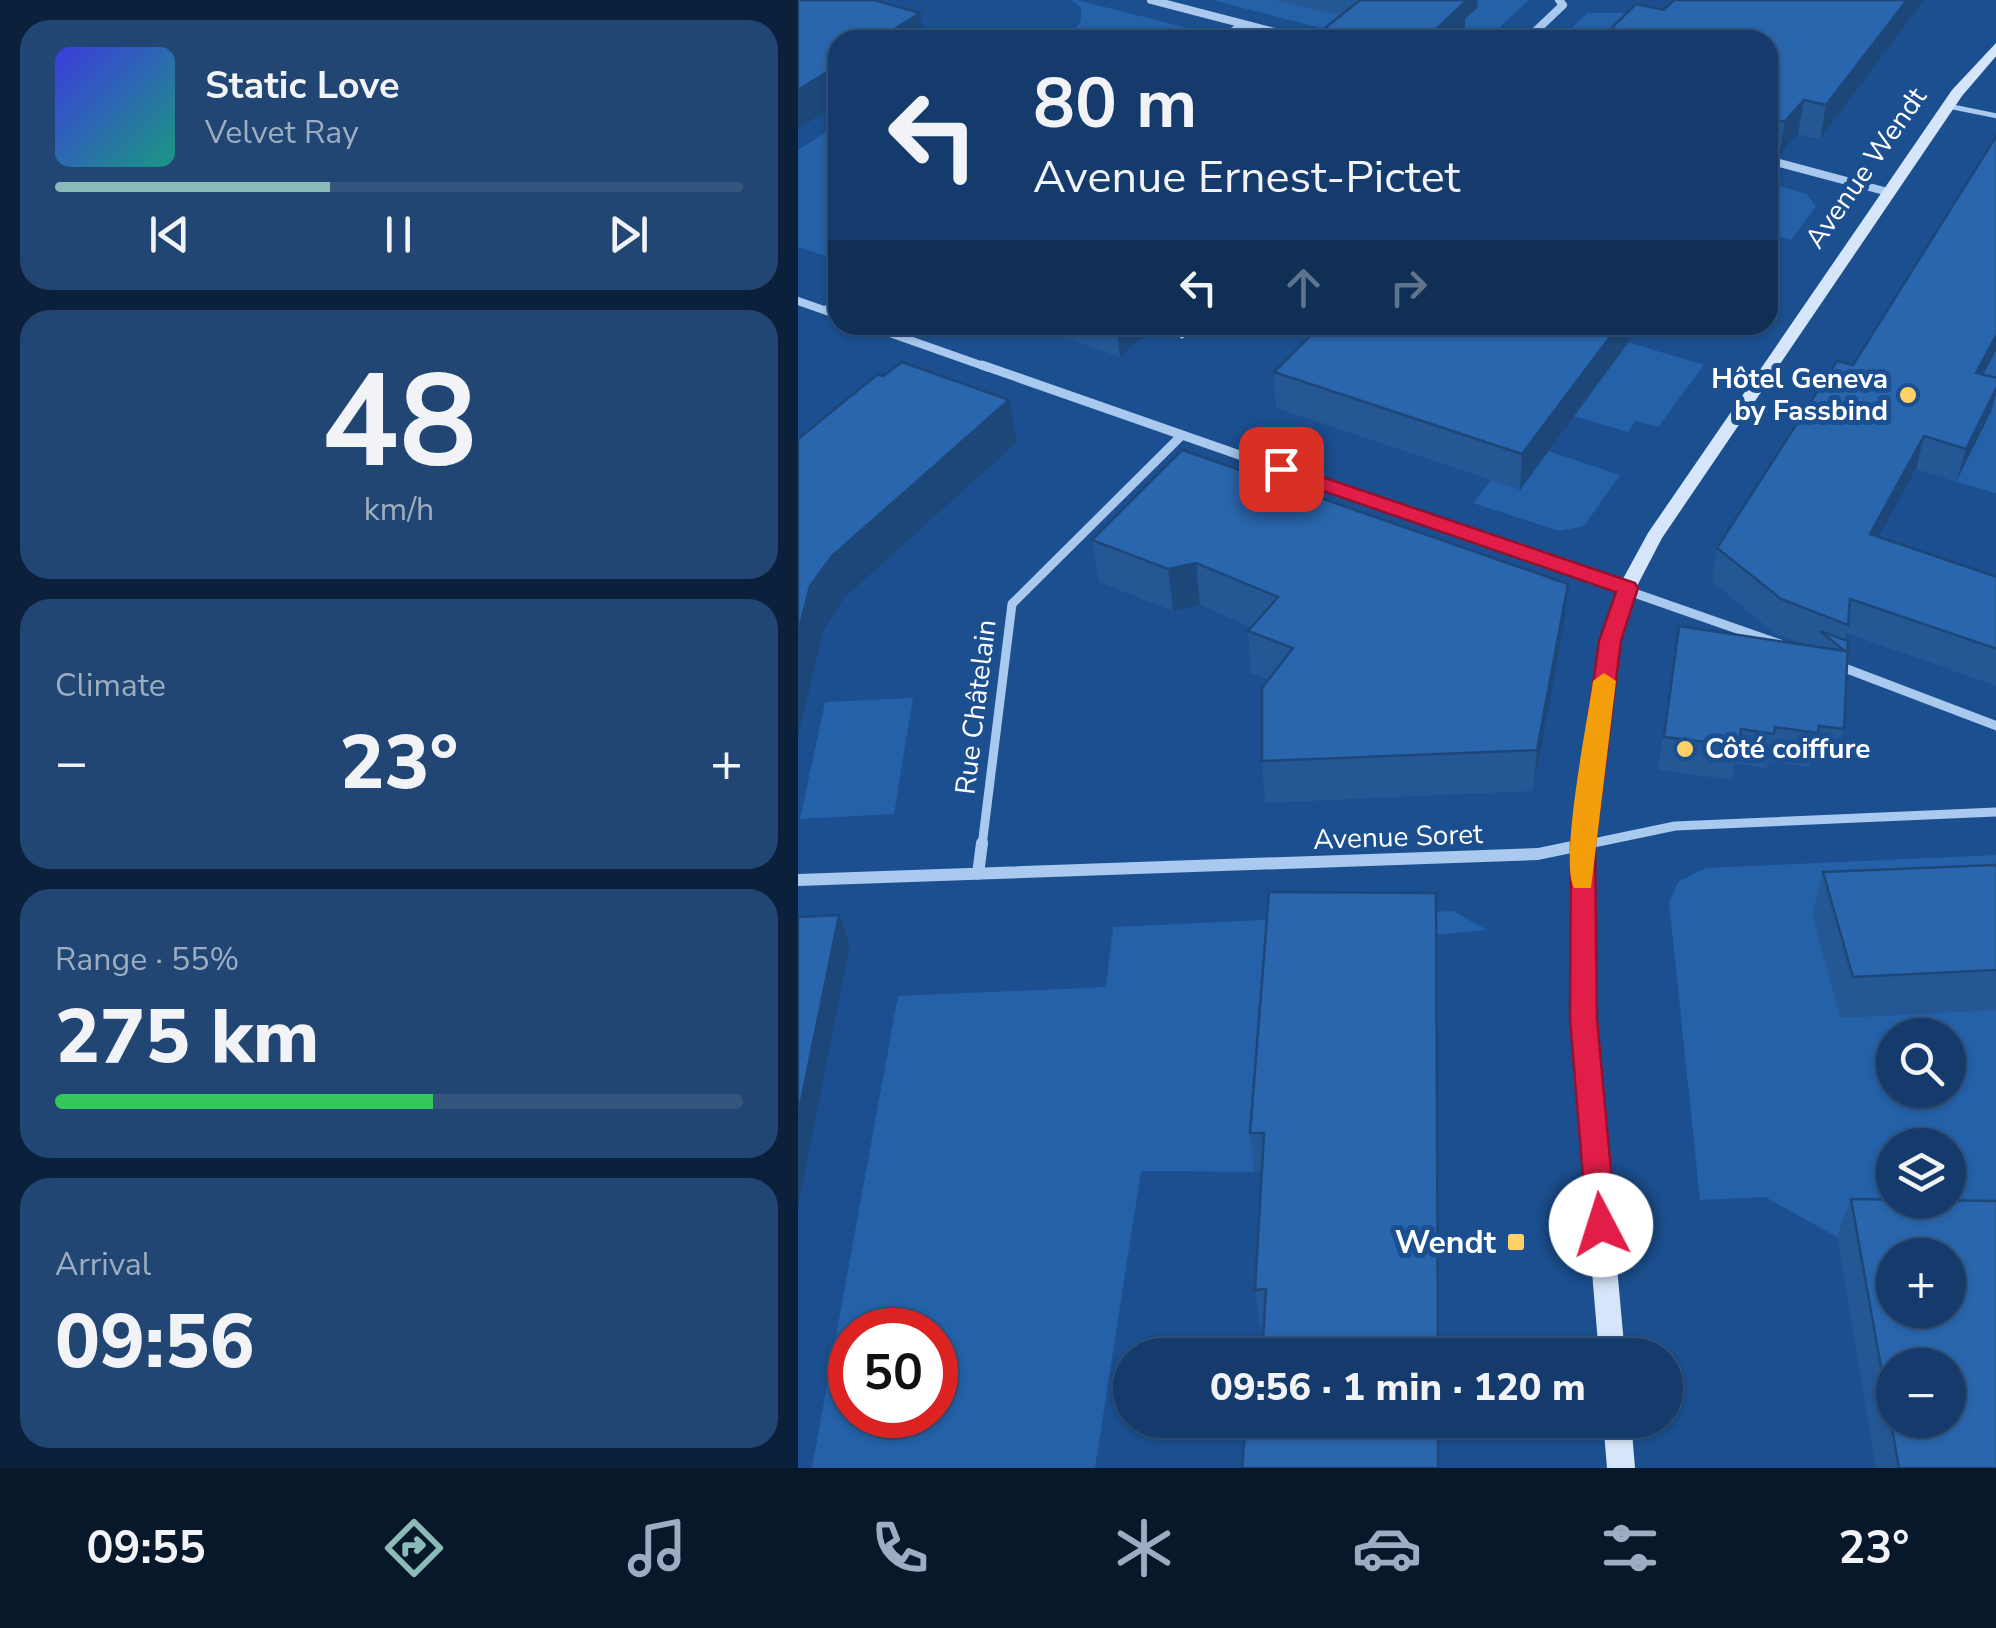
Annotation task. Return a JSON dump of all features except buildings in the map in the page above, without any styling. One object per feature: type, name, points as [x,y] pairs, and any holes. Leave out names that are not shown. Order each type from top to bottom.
[{"type":"main road","name":"Avenue Wendt","points":[[1611,1338],[1584,1030],[1583,844],[1610,641],[1627,588],[1664,521],[1948,106],[1996,46]]},
{"type":"main road","points":[[1618,1438],[1621,1468]]},
{"type":"street","points":[[1151,0],[1266,30]]},
{"type":"street","points":[[1536,30],[1562,5],[1559,0]]},
{"type":"street","points":[[1235,30],[1243,24]]},
{"type":"street","points":[[1778,163],[1888,192]]},
{"type":"street","points":[[798,302],[828,311]]},
{"type":"street","points":[[824,310],[828,307]]},
{"type":"street","points":[[896,335],[1794,649]]},
{"type":"street","name":"Rue Châtelain","points":[[978,874],[1012,604],[1182,434]]},
{"type":"street","points":[[1830,663],[1996,726]]},
{"type":"street","name":"Avenue Soret","points":[[798,880],[1482,858],[1538,854],[1675,826],[1996,812]]},
{"type":"lane","points":[[1948,106],[1996,116]]},
{"type":"shaded area","points":[[1072,0],[1196,30],[1074,30],[1081,21],[1081,8]]},
{"type":"shaded area","points":[[1212,0],[1529,0],[1497,30],[1328,30]]},
{"type":"shaded area","points":[[1587,13],[1624,13],[1647,20],[1648,30],[1570,30]]},
{"type":"shaded area","points":[[828,130],[828,257],[798,247],[798,150]]},
{"type":"shaded area","points":[[1778,185],[1806,194],[1816,206],[1791,240],[1778,237]]},
{"type":"shaded area","points":[[1627,342],[1704,365],[1658,427],[1635,421],[1628,432],[1573,416]]},
{"type":"shaded area","points":[[1996,348],[1996,493],[1956,482],[1990,412],[1965,405]]},
{"type":"shaded area","points":[[1548,451],[1620,475],[1584,526],[1559,531],[1473,503],[1491,480]]},
{"type":"shaded area","points":[[913,698],[894,814],[800,819],[825,702]]},
{"type":"shaded area","points":[[1996,855],[1996,1238],[1837,1237],[1765,1197],[1700,1200],[1669,902],[1678,882],[1706,868]]},
{"type":"shaded area","points":[[1453,911],[1487,930],[1435,935],[1273,934],[1254,1172],[1141,1171],[1095,1468],[812,1468],[828,1380],[828,1438],[958,1438],[958,1308],[841,1308],[898,996],[1106,987],[1113,927]]},
{"type":"slow traffic","points":[[1582,881],[1583,844],[1604,681]]},
{"type":"place","name":"Hôtel Geneva by Fassbind","points":[[1908,395]]},
{"type":"place","name":"Côté coiffure","points":[[1685,749]]},
{"type":"place","name":"Wendt","points":[[1516,1242]]},
{"type":"route","points":[[1281,469],[1627,588],[1610,641],[1583,844],[1581,962],[1585,1047],[1601,1225]]}]
